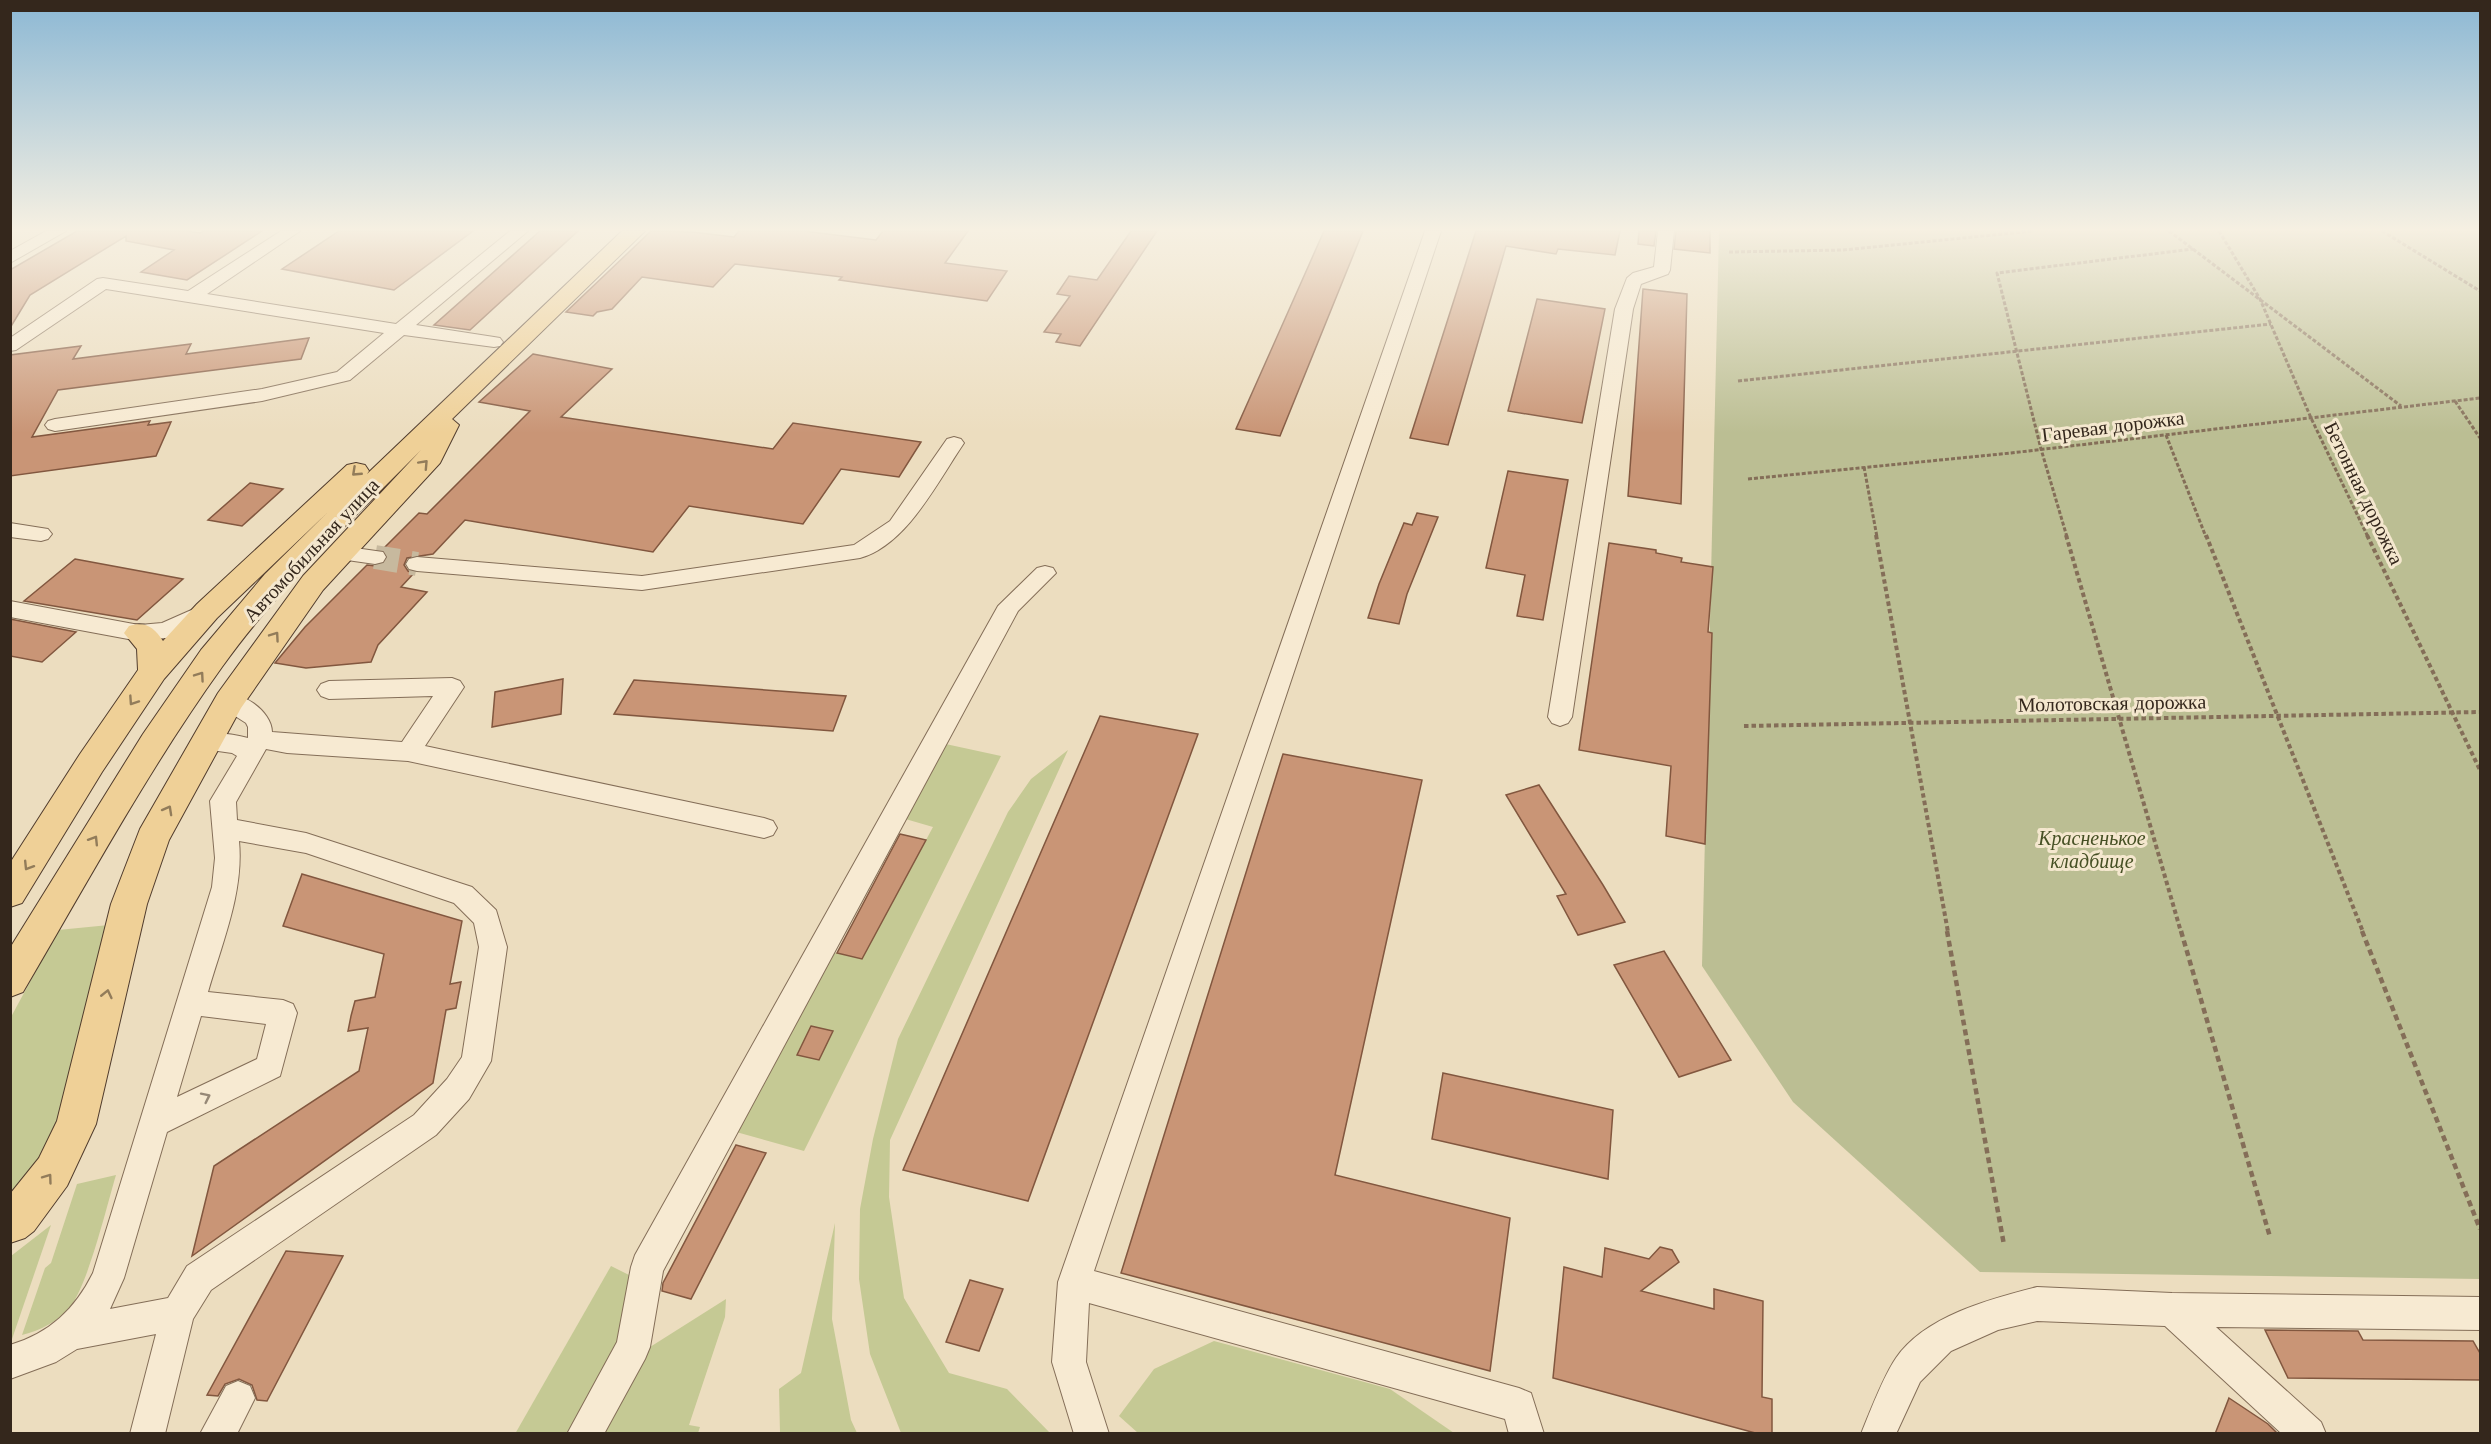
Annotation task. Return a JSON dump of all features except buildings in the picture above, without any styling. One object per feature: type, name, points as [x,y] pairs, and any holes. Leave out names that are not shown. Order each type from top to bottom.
[{"type":"main road","name":"Автомобильная улица","points":[[10,893],[91,763],[153,671],[207,611],[541,298]]},
{"type":"main road","name":"Автомобильная улица","points":[[10,981],[154,742],[212,658],[275,581],[458,399],[563,298]]},
{"type":"main road","points":[[10,1223],[19,1216],[53,1172],[76,1124],[129,904],[152,839],[229,701],[313,583],[431,457],[458,399]]},
{"type":"main road","points":[[139,633],[155,654],[153,671]]},
{"type":"street","points":[[10,346],[80,298]]},
{"type":"street","points":[[200,298],[495,342]]},
{"type":"street","points":[[55,425],[262,395],[343,376],[437,298]]},
{"type":"street","points":[[1092,1434],[1069,1362],[1074,1282],[1410,298]]},
{"type":"street","points":[[1560,717],[1624,309],[1628,298]]},
{"type":"street","points":[[417,564],[642,583],[860,551],[897,526],[954,443]]},
{"type":"street","points":[[10,530],[41,534]]},
{"type":"street","points":[[341,553],[375,557]]},
{"type":"street","points":[[584,1434],[633,1347],[647,1267],[1009,606],[1045,573]]},
{"type":"street","points":[[10,609],[139,633],[166,631],[183,625],[207,611]]},
{"type":"street","points":[[329,690],[452,687],[408,752]]},
{"type":"street","points":[[73,1333],[96,1305],[108,1278],[228,872],[223,801],[256,745],[260,725],[254,717],[229,701]]},
{"type":"street","points":[[206,742],[287,744],[408,752],[764,828]]},
{"type":"street","points":[[147,1434],[178,1313],[199,1278],[425,1125],[458,1089],[476,1061],[493,947],[486,918],[462,895],[306,843],[224,828]]},
{"type":"street","points":[[154,1123],[270,1066],[283,1013],[190,1002]]},
{"type":"street","points":[[1074,1282],[1519,1405],[1527,1434]]},
{"type":"street","points":[[1878,1434],[1908,1370],[1940,1339],[1989,1316],[2037,1304],[2172,1310],[2481,1314]]},
{"type":"street","points":[[2172,1310],[2309,1434]]},
{"type":"street","points":[[10,1362],[33,1356],[73,1333],[178,1313]]},
{"type":"street","points":[[217,1434],[238,1398]]},
{"type":"path","points":[[2004,298],[2041,449],[2270,1238]]},
{"type":"path","name":"Бетонная дорожка","points":[[2260,298],[2311,418],[2481,770]]},
{"type":"path","points":[[2261,298],[2402,406]]},
{"type":"path","points":[[1738,381],[2271,324]]},
{"type":"path","name":"Гаревая дорожка","points":[[1748,479],[2041,449],[2481,398]]},
{"type":"path","points":[[2455,400],[2481,438]]},
{"type":"path","points":[[2166,435],[2481,1228]]},
{"type":"path","points":[[1864,467],[2004,1245]]},
{"type":"path","name":"Молотовская дорожка","points":[[1744,726],[2481,712]]},
{"type":"green space","name":"Красненькое кладбище","points":[[1717,298],[2480,298],[2480,1279],[1980,1272],[1793,1102],[1702,966]]},
{"type":"green space","points":[[941,743],[1001,756],[804,1151],[729,1130],[832,952],[862,959],[933,827],[902,818]]},
{"type":"green space","points":[[1068,750],[890,1140],[889,1197],[904,1298],[949,1373],[1007,1389],[1050,1433],[901,1433],[870,1354],[859,1279],[860,1209],[873,1139],[898,1039],[1008,812],[1031,779]]},
{"type":"green space","points":[[109,925],[69,1125],[11,1215],[11,1017],[58,930]]},
{"type":"green space","points":[[116,1175],[90,1263],[77,1296],[70,1307],[54,1321],[22,1335],[45,1268],[51,1263],[77,1184]]},
{"type":"green space","points":[[835,1223],[832,1319],[851,1420],[857,1433],[780,1433],[779,1389],[801,1373]]},
{"type":"green space","points":[[51,1225],[11,1342],[11,1256]]},
{"type":"green space","points":[[611,1266],[633,1277],[624,1345],[573,1433],[515,1434]]},
{"type":"green space","points":[[726,1299],[725,1317],[689,1425],[700,1427],[698,1433],[594,1434],[639,1354]]},
{"type":"green space","points":[[1214,1341],[1390,1389],[1454,1433],[1138,1433],[1119,1416],[1154,1369]]},
{"type":"tunnel","points":[[375,557],[417,564]]}]
